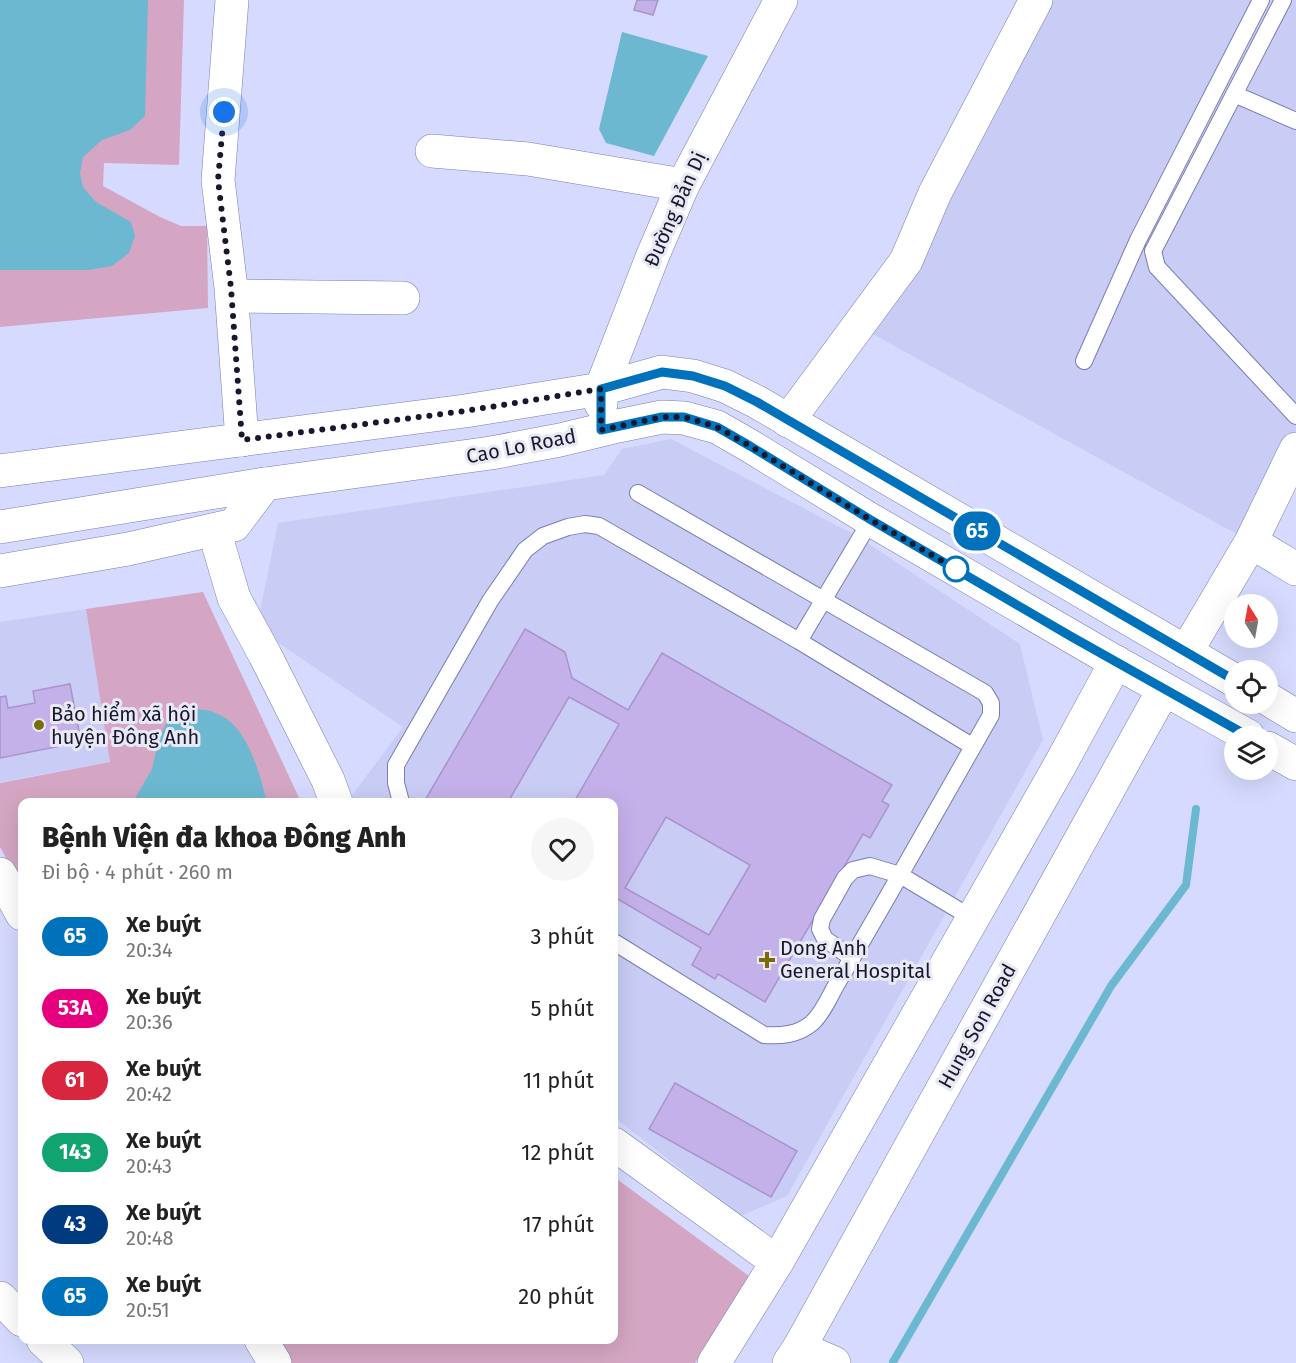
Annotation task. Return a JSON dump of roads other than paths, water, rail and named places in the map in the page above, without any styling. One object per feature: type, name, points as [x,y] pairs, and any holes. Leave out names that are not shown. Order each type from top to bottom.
[{"type":"street","points":[[232,0],[218,180],[232,297],[242,440]]},
{"type":"street","name":"Đường Đản Dị","points":[[601,430],[601,389],[653,255],[683,185],[781,0]]},
{"type":"street","points":[[788,422],[906,261],[935,193],[1036,0]]},
{"type":"street","points":[[432,150],[528,159],[683,185]]},
{"type":"street","points":[[232,297],[403,298]]},
{"type":"street","points":[[0,471],[465,411],[601,389],[662,372],[693,376],[725,386],[757,402],[1224,674]]},
{"type":"street","name":"Cao Lo Road","points":[[0,527],[265,484],[491,453],[662,417],[684,417],[717,427],[871,520],[1230,726]]},
{"type":"street","points":[[1186,652],[1251,542],[1296,449]]},
{"type":"street","points":[[0,570],[128,549],[234,525],[265,484]]},
{"type":"street","points":[[214,530],[234,598],[328,780],[335,798]]},
{"type":"street","points":[[1251,542],[1296,569]]},
{"type":"street","points":[[714,1363],[777,1262],[1060,765],[1116,662]]},
{"type":"street","name":"Hung Son Road","points":[[794,1355],[1164,689]]},
{"type":"street","points":[[1278,705],[1296,716]]},
{"type":"street","points":[[1278,754],[1296,764]]},
{"type":"street","points":[[0,874],[18,907]]},
{"type":"street","points":[[618,1147],[777,1262]]},
{"type":"street","points":[[0,1298],[18,1316]]},
{"type":"street","points":[[47,1344],[67,1363]]},
{"type":"street","points":[[263,1344],[274,1363]]},
{"type":"street","points":[[794,1355],[834,1363]]},
{"type":"lane","points":[[1084,360],[1138,240],[1261,0]]},
{"type":"lane","points":[[1283,0],[1154,250],[1157,267],[1296,416]]},
{"type":"lane","points":[[1234,94],[1296,121]]},
{"type":"lane","points":[[618,944],[764,1035],[780,1036],[801,1030],[813,1022],[821,1011],[852,958],[991,715],[992,703],[985,693],[638,493]]},
{"type":"lane","points":[[799,641],[871,520]]},
{"type":"lane","points":[[400,798],[396,783],[396,765],[490,601],[525,550],[543,536],[568,526],[585,524],[599,526],[799,641],[972,746]]},
{"type":"lane","points":[[852,958],[825,939],[820,929],[822,919],[845,878],[853,870],[870,866],[900,875],[972,918]]},
{"type":"waterway","points":[[893,1362],[1111,986],[1186,885],[1196,809]]},
{"type":"place","name":"Bảo hiểm xã hội huyện Đông Anh","points":[[39,725]]},
{"type":"place","name":"Dong Anh General Hospital","points":[[767,960]]}]
